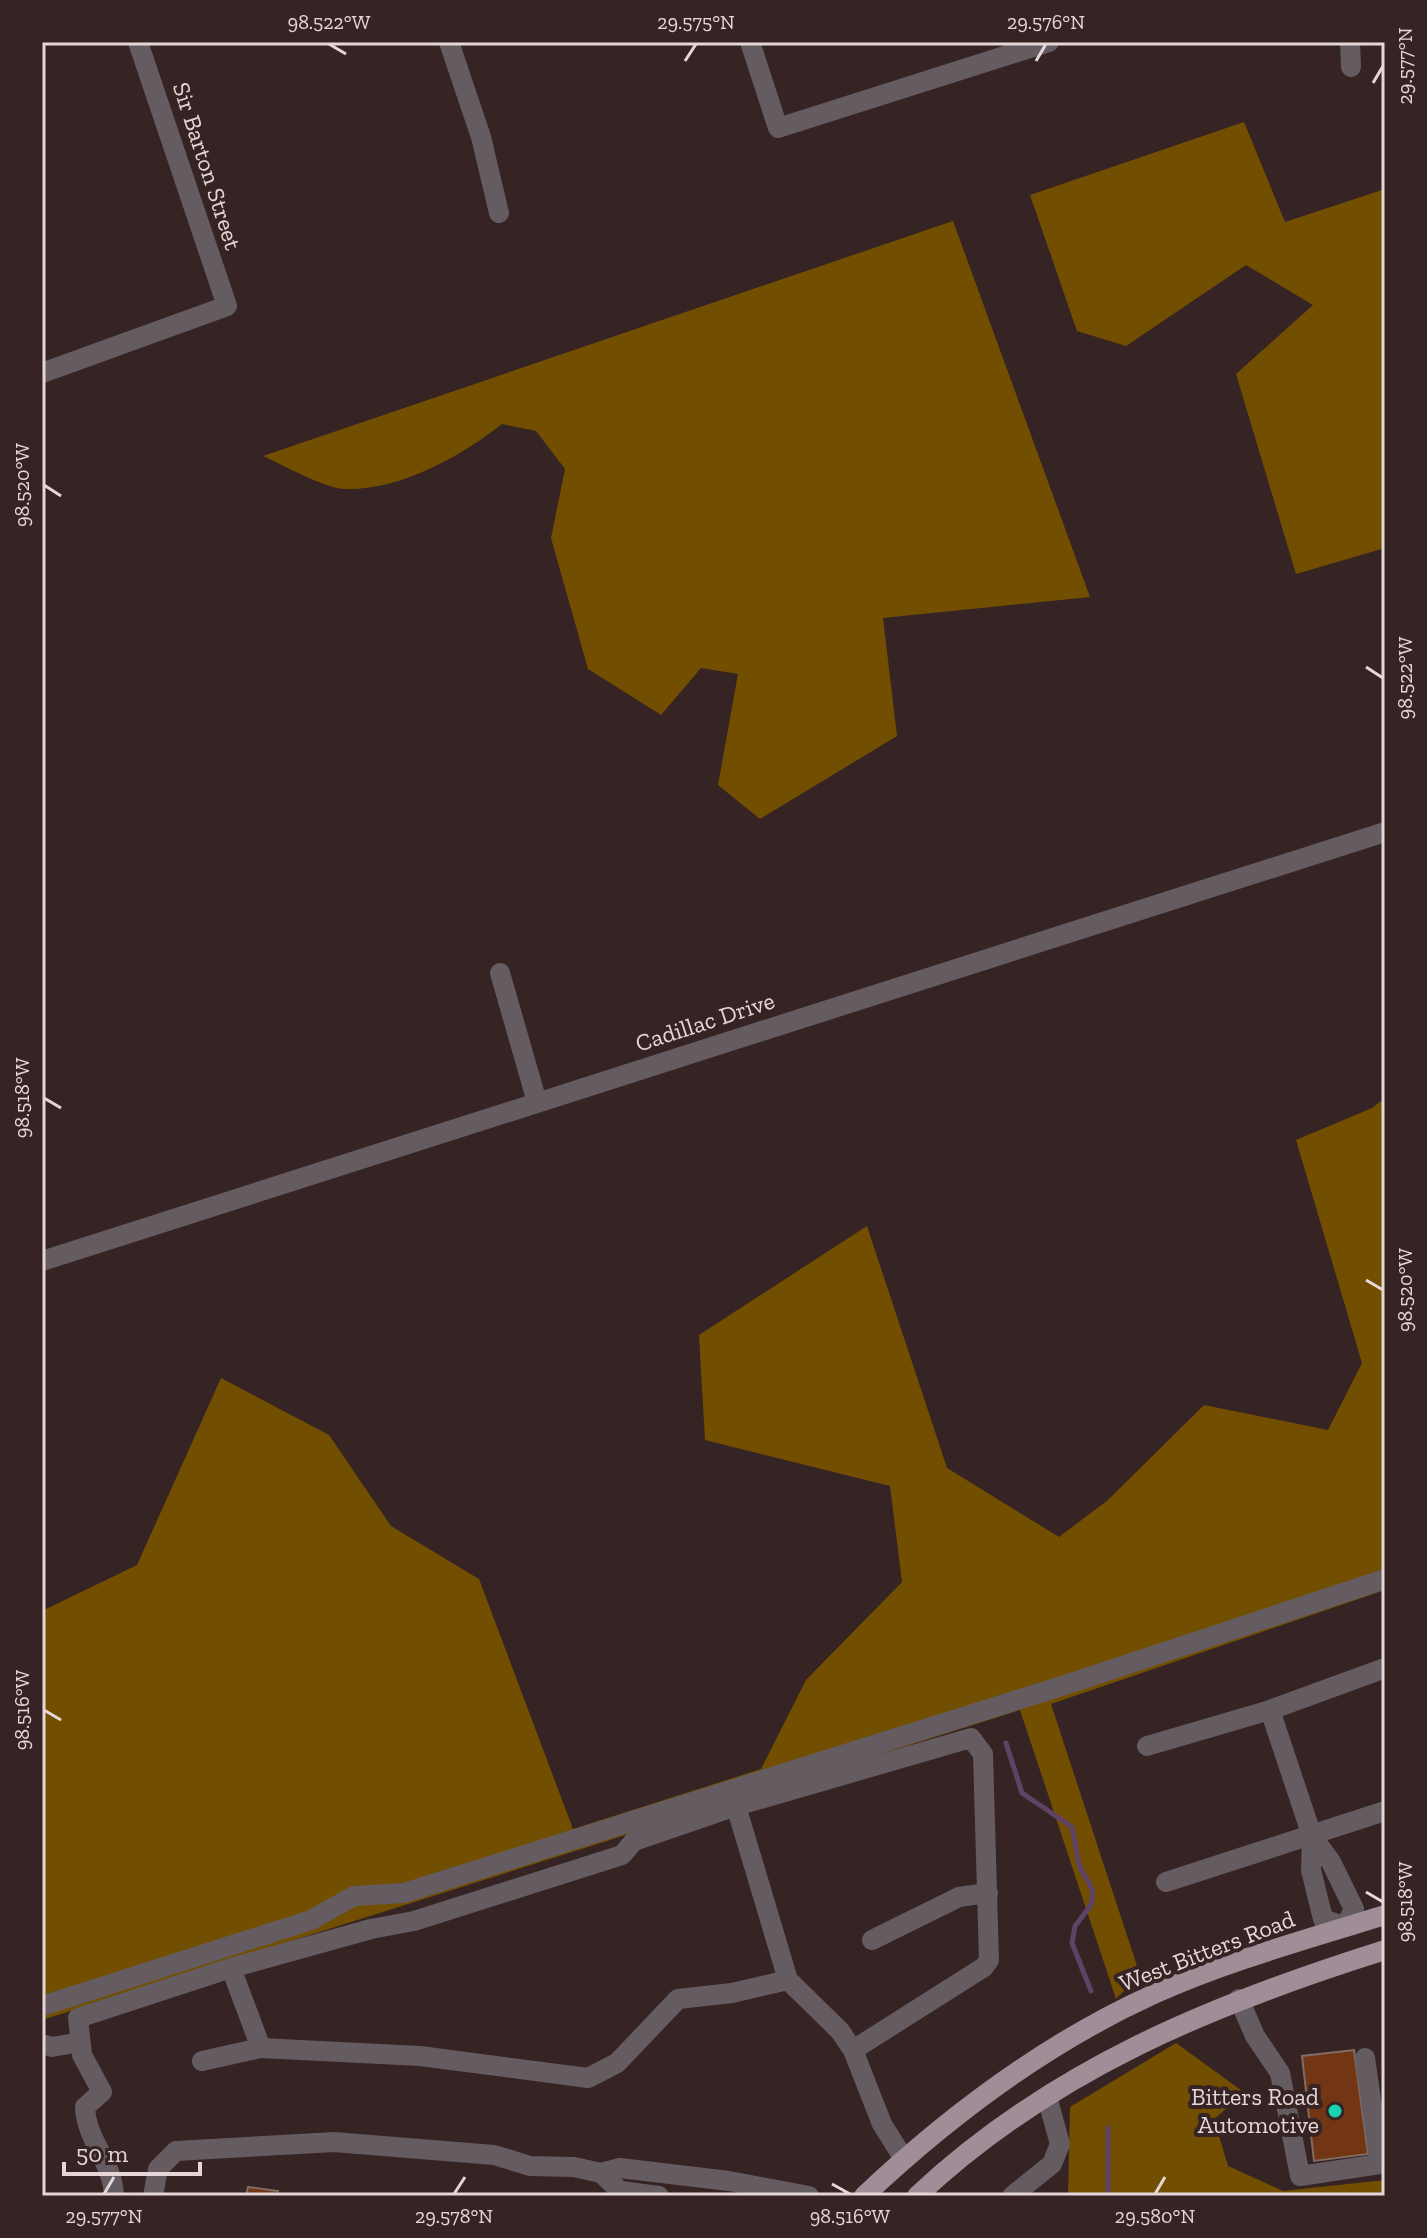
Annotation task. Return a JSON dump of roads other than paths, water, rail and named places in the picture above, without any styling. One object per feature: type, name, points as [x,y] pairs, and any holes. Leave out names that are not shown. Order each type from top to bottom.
[{"type":"main road","name":"West Bitters Road","points":[[868,2195],[904,2159],[986,2092],[1066,2041],[1142,2001],[1385,1915]]},
{"type":"main road","points":[[1345,1927],[1357,1959]]},
{"type":"main road","points":[[917,2196],[1007,2122],[1084,2073],[1170,2028],[1239,1999],[1385,1950]]},
{"type":"street","name":"Sir Barton Street","points":[[42,373],[227,306],[138,42]]},
{"type":"street","points":[[449,42],[481,137],[499,213]]},
{"type":"street","points":[[750,42],[778,128],[1049,42]]},
{"type":"street","points":[[1350,42],[1351,67]]},
{"type":"street","name":"Cadillac Drive","points":[[42,1261],[1385,832]]},
{"type":"street","points":[[500,973],[537,1102]]},
{"type":"street","points":[[42,2006],[311,1920],[354,1896],[404,1893],[1068,1684],[1385,1579]]},
{"type":"street","points":[[1147,1746],[1270,1710],[1385,1668]]},
{"type":"street","points":[[1270,1710],[1312,1836],[1331,1862],[1354,1909],[1345,1927],[1323,1919],[1311,1870],[1312,1836]]},
{"type":"street","points":[[114,2196],[113,2174],[86,2126],[85,2107],[102,2092],[82,2055],[78,2018],[231,1968],[414,1921],[622,1855],[634,1841],[736,1806],[971,1738],[983,1754],[989,1960],[984,1967],[853,2050]]},
{"type":"street","points":[[736,1806],[788,1980],[840,2031],[853,2050],[882,2124],[904,2159]]},
{"type":"street","points":[[1166,1882],[1385,1811]]},
{"type":"street","points":[[872,1940],[959,1897],[988,1893]]},
{"type":"street","points":[[231,1968],[261,2048]]},
{"type":"street","points":[[202,2061],[261,2048],[420,2056],[588,2078],[617,2063],[678,1999],[732,1993],[788,1980]]},
{"type":"street","points":[[1239,1999],[1255,2036],[1280,2073],[1300,2176],[1380,2164],[1365,2058]]},
{"type":"street","points":[[42,2044],[52,2047],[80,2042]]},
{"type":"street","points":[[1012,2196],[1052,2164],[1060,2144],[1047,2097]]},
{"type":"street","points":[[153,2196],[158,2169],[176,2151],[334,2142],[494,2155],[530,2166],[574,2167],[601,2173],[620,2168],[804,2195]]},
{"type":"street","points":[[601,2173],[620,2191],[659,2196]]},
{"type":"waterway","points":[[1006,1743],[1022,1793],[1072,1827],[1079,1865],[1093,1891],[1091,1905],[1075,1926],[1072,1943],[1091,1991]]},
{"type":"waterway","points":[[1108,2128],[1108,2196]]},
{"type":"place","name":"Bitters Road Automotive","points":[[1335,2111]]}]
